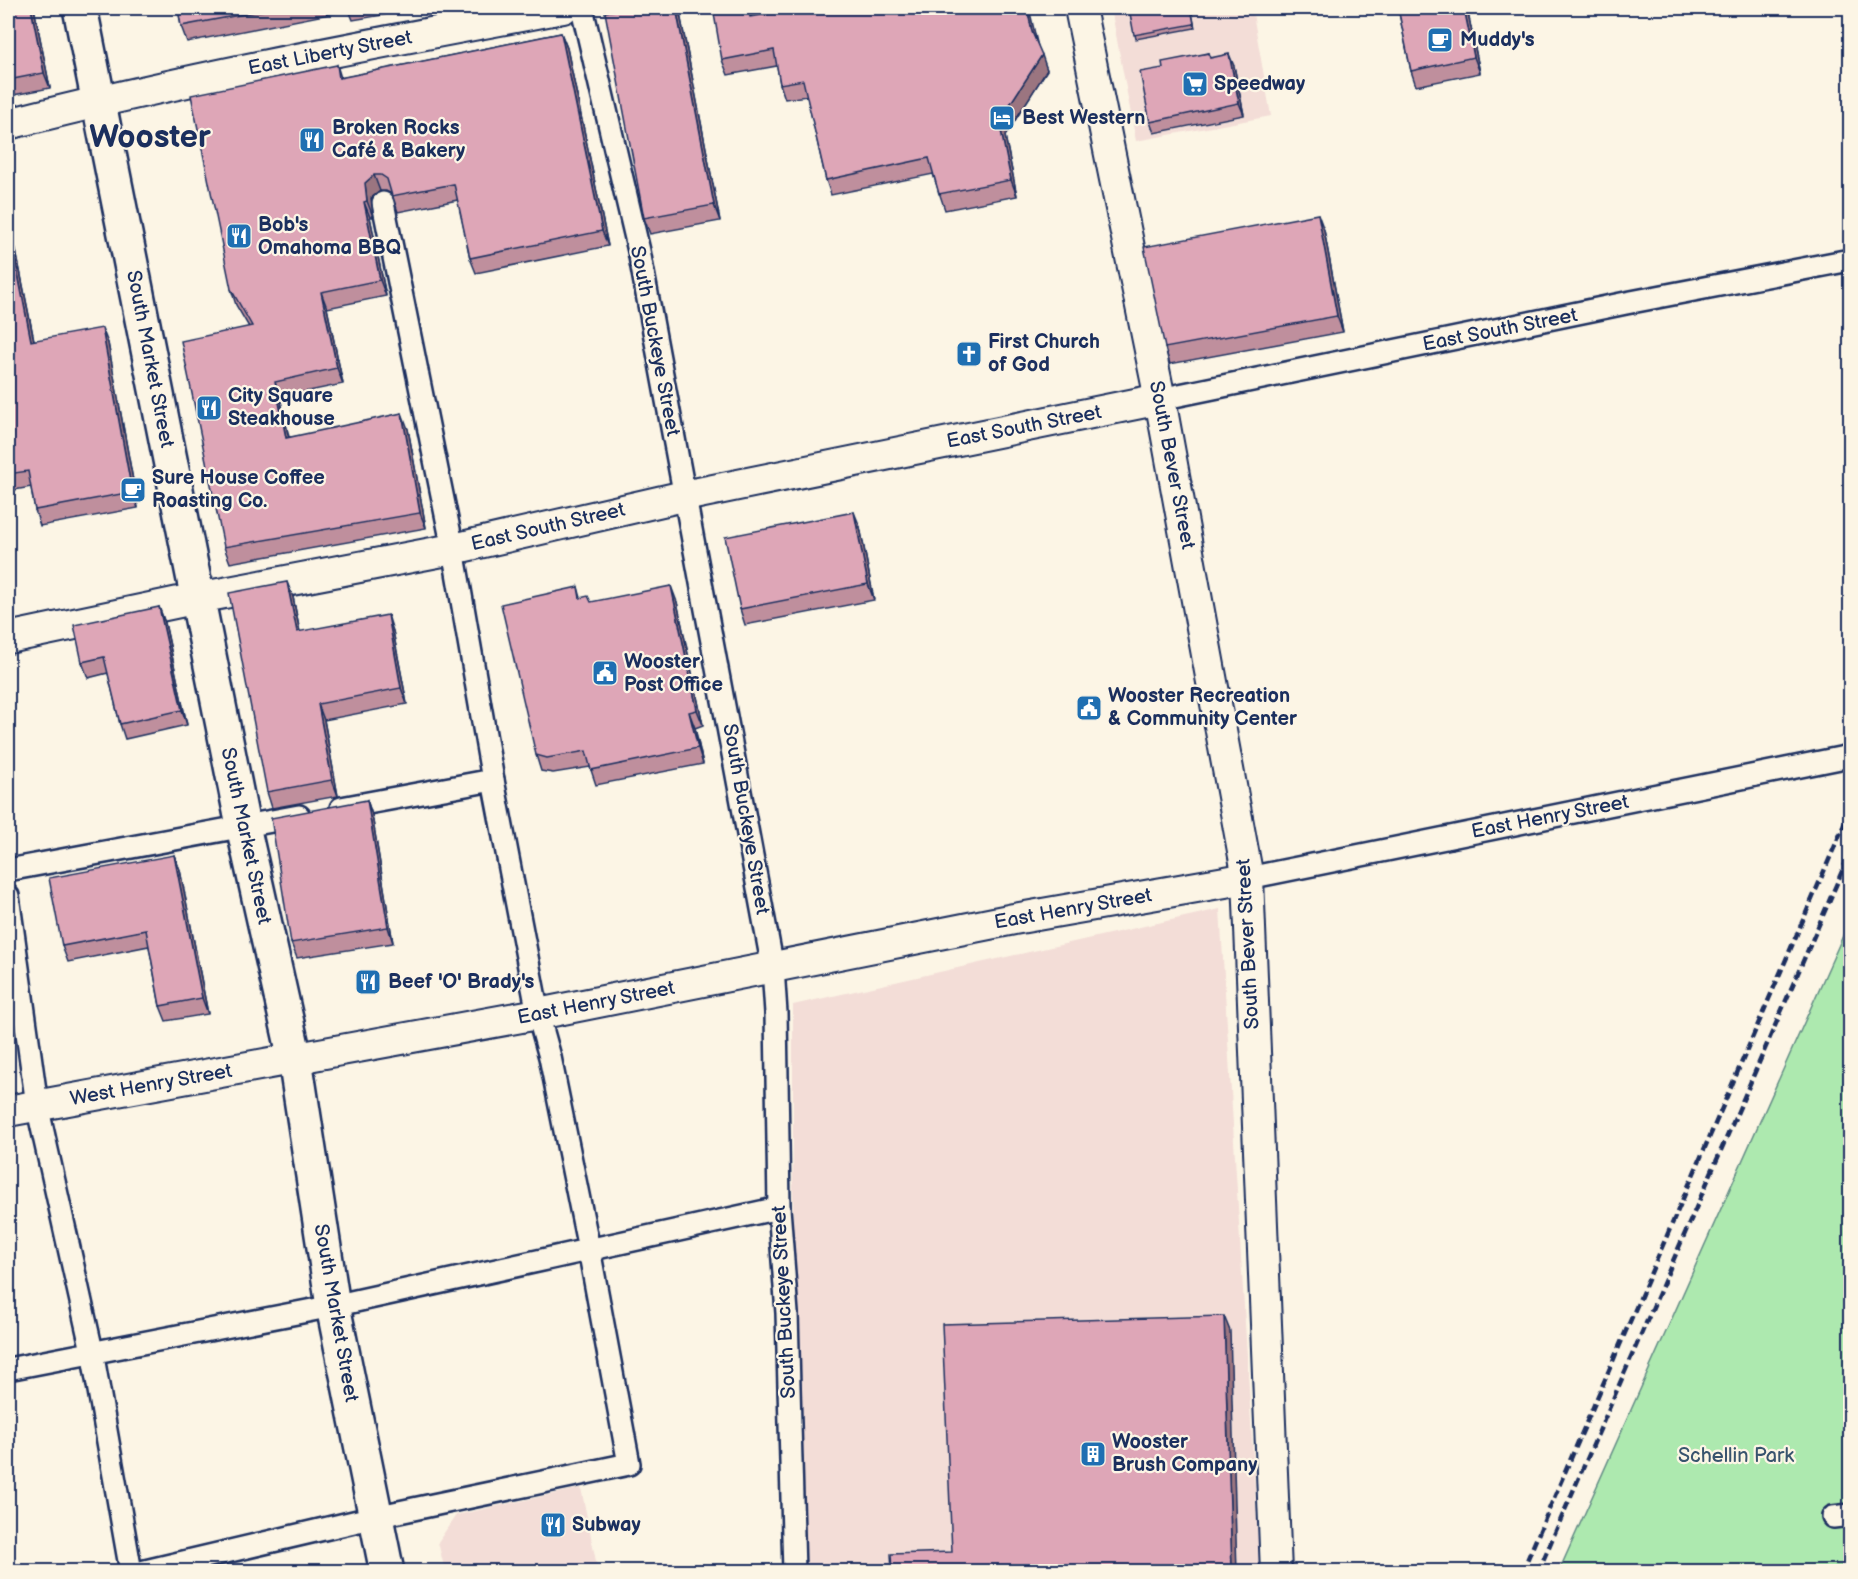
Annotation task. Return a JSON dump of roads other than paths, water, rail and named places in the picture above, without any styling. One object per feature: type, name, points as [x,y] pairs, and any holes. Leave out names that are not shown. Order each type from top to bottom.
[{"type":"main road","name":"South Market Street","points":[[80,8],[243,826],[295,1059],[333,1306],[387,1572]]},
{"type":"street","name":"East Liberty Street","points":[[8,124],[98,101],[352,48],[563,8]]},
{"type":"street","name":"South Buckeye Street","points":[[582,8],[639,251],[773,968],[776,1013],[779,1208],[787,1313],[794,1572]]},
{"type":"street","name":"South Bever Street","points":[[1080,8],[1160,399],[1248,878],[1276,1572]]},
{"type":"street","points":[[141,1572],[375,1517],[629,1464],[589,1249],[550,1057],[538,1014],[493,780],[453,549],[383,203]]},
{"type":"street","name":"East South Street","points":[[8,638],[198,598],[453,549],[684,496],[1626,303],[1851,260]]},
{"type":"street","name":"East Henry Street","points":[[295,1059],[538,1014],[1014,919],[1248,878],[1851,756]]},
{"type":"street","points":[[8,870],[493,780]]},
{"type":"street","points":[[8,896],[37,1105],[92,1351],[131,1572]]},
{"type":"street","name":"West Henry Street","points":[[8,1111],[295,1059]]},
{"type":"street","points":[[8,1369],[333,1306],[779,1208]]},
{"type":"railway","points":[[1522,1572],[1850,811]]},
{"type":"railway","points":[[1538,1572],[1850,853]]},
{"type":"place","name":"Muddy's","points":[[1440,40]]},
{"type":"place","name":"Speedway","points":[[1195,84]]},
{"type":"place","name":"Best Western","points":[[1002,118]]},
{"type":"place","name":"Broken Rocks Café & Bakery","points":[[312,140]]},
{"type":"place","name":"Bob's Omahoma BBQ","points":[[239,236]]},
{"type":"place","name":"First Church of God","points":[[969,354]]},
{"type":"place","name":"City Square Steakhouse","points":[[209,408]]},
{"type":"place","name":"Sure House Coffee Roasting Co.","points":[[133,490]]},
{"type":"place","name":"Wooster Post Office","points":[[605,673]]},
{"type":"place","name":"Wooster Recreation & Community Center","points":[[1089,708]]},
{"type":"place","name":"Beef 'O' Brady's","points":[[368,982]]},
{"type":"place","name":"Wooster Brush Company","points":[[1093,1454]]},
{"type":"place","name":"Subway","points":[[553,1525]]},
{"type":"district","name":"Wooster","points":[[150,137]]},
{"type":"park label","name":"Schellin Park","points":[[1736,1456]]}]
